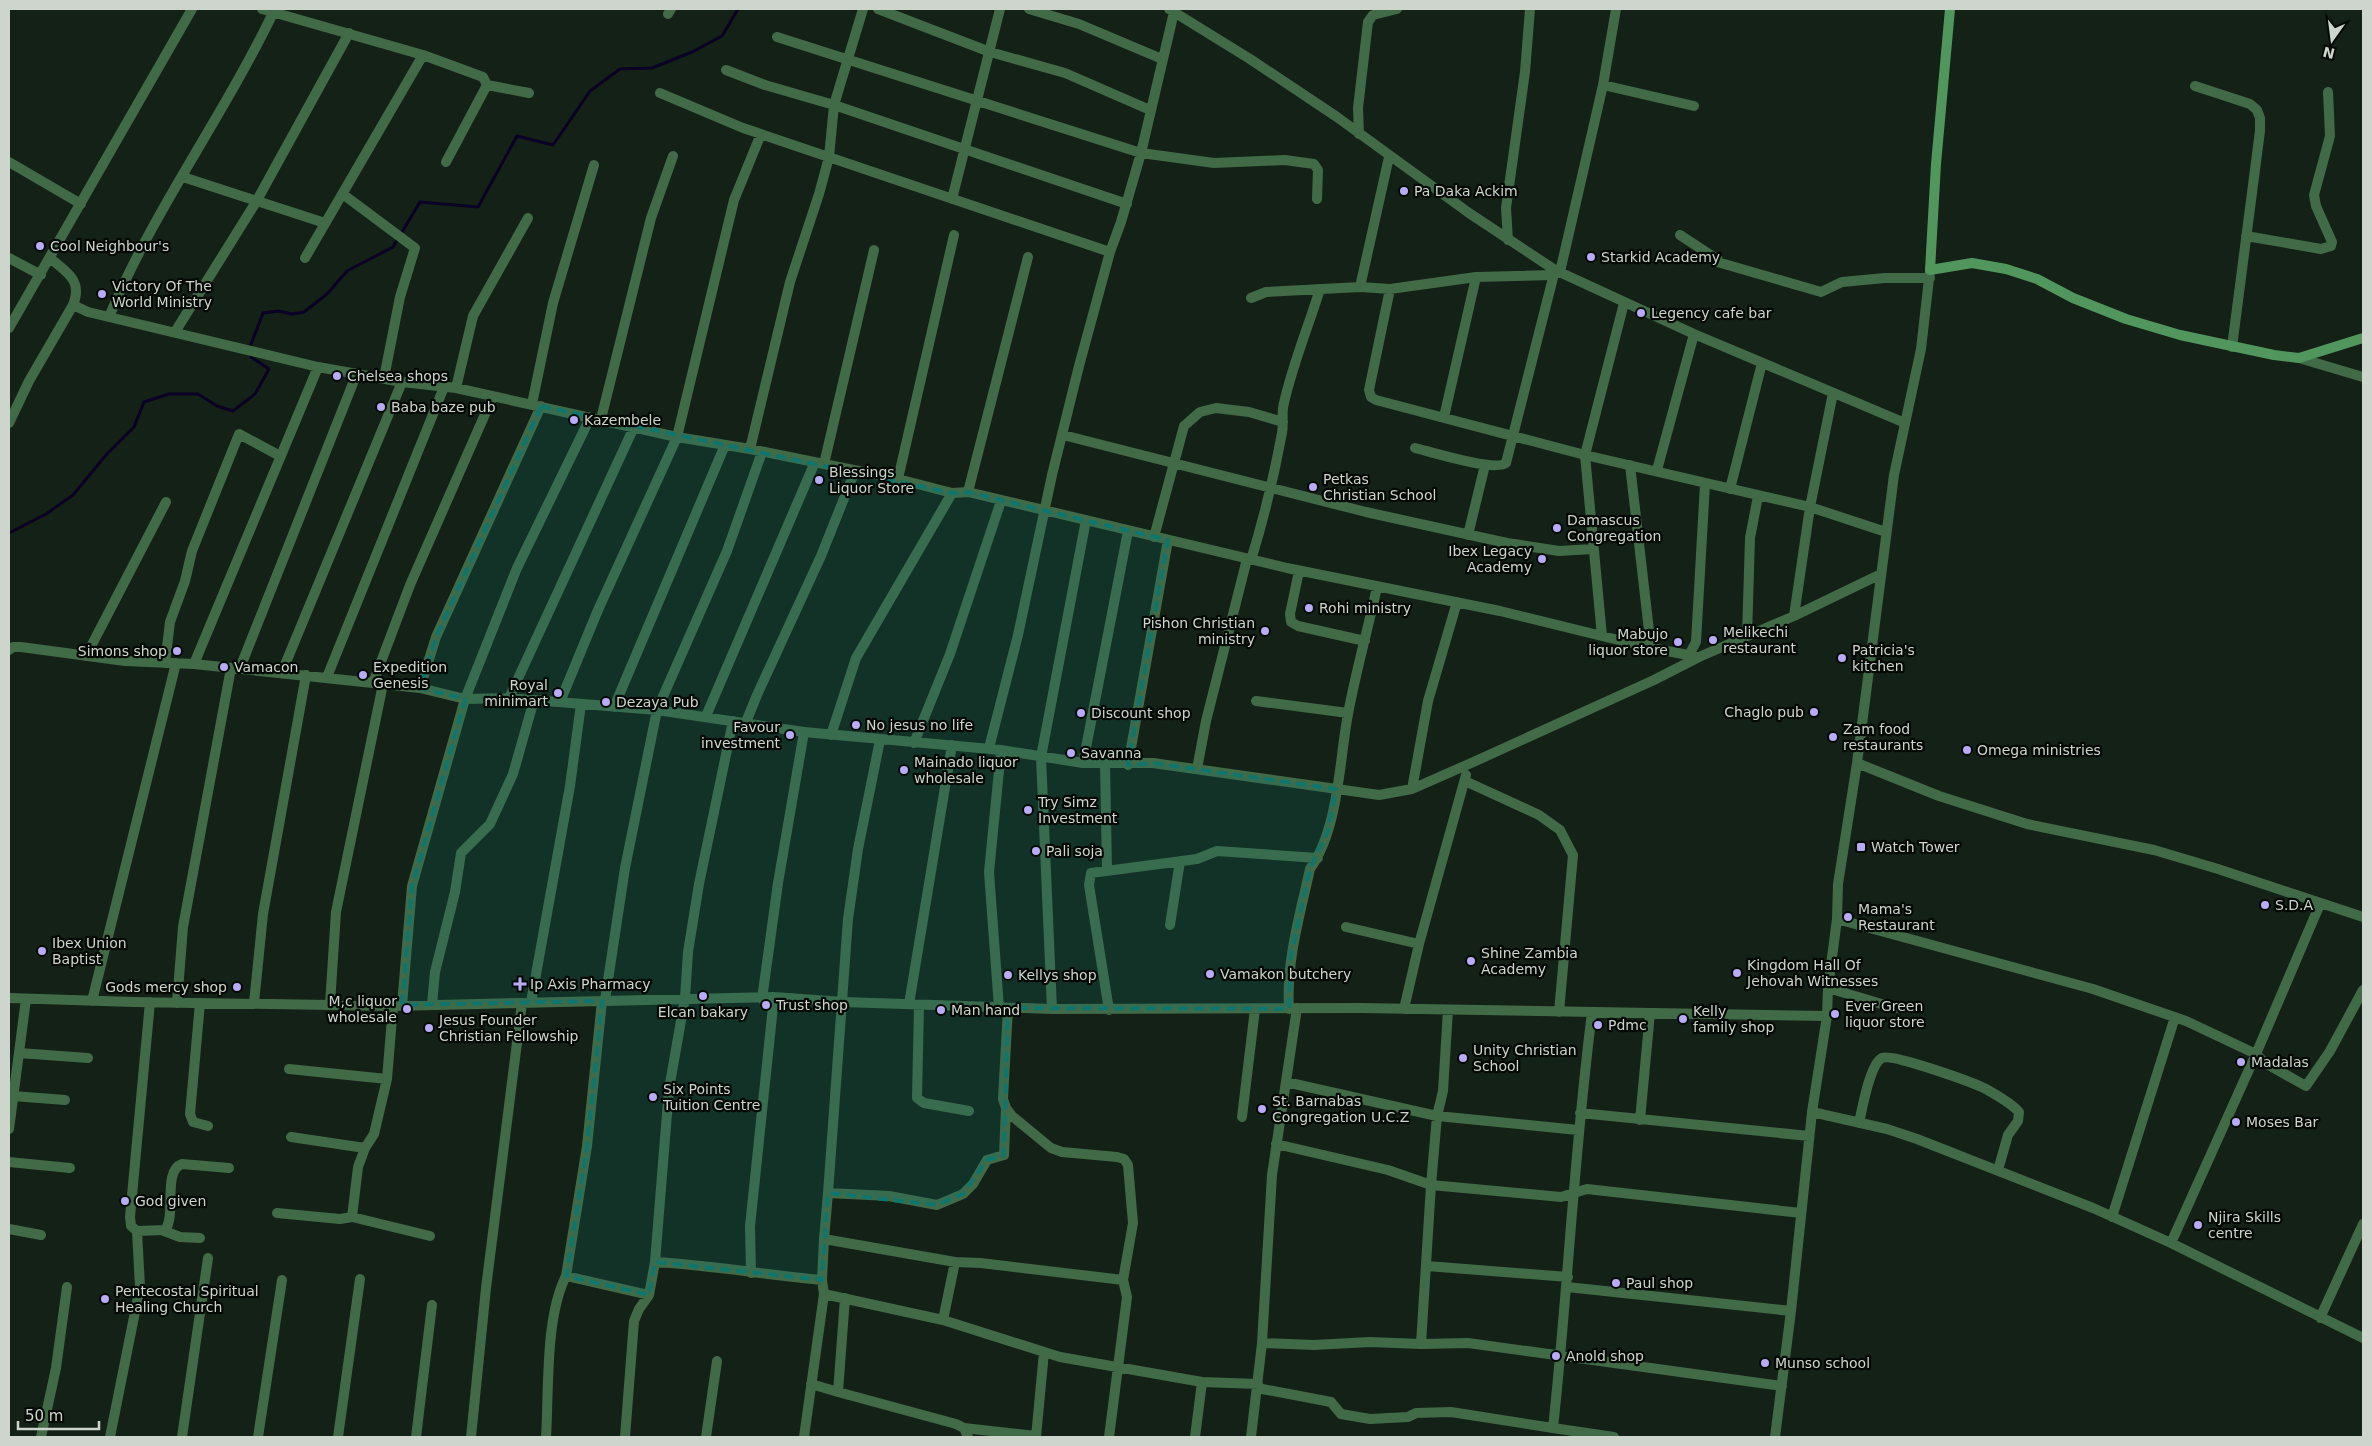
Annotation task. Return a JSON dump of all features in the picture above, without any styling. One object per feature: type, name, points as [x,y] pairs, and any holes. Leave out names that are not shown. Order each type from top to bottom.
[{"type":"street","points":[[9,328],[192,9]]},
{"type":"street","points":[[262,9],[423,55],[478,74],[487,80],[488,85],[446,162]]},
{"type":"street","points":[[750,448],[790,282],[829,157],[834,105],[862,9]]},
{"type":"street","points":[[878,9],[990,52],[1065,73],[1150,110]]},
{"type":"street","points":[[952,199],[1000,9]]},
{"type":"street","points":[[1029,9],[1079,24],[1162,59]]},
{"type":"street","points":[[1359,134],[1358,108],[1368,22],[1373,15],[1397,9]]},
{"type":"street","points":[[1508,240],[1506,222],[1525,72],[1530,9]]},
{"type":"street","points":[[1415,448],[1485,464],[1499,466],[1506,463],[1515,435],[1603,85],[1616,9]]},
{"type":"street","points":[[1775,1437],[1791,1311],[1809,1136],[1827,1016],[1828,988],[1837,919],[1838,884],[1857,763],[1895,469],[1923,338],[1930,274],[1937,155],[1950,9]]},
{"type":"street","points":[[989,748],[1018,635],[1063,435],[1110,252],[1127,204],[1141,152],[1172,10],[1250,59],[1556,272],[1694,334],[1905,423]]},
{"type":"street","points":[[109,317],[133,264],[252,56],[272,13]]},
{"type":"street","points":[[175,332],[256,202],[349,33]]},
{"type":"street","points":[[777,37],[1141,152],[1214,163],[1285,160],[1314,164],[1318,170],[1317,199]]},
{"type":"street","points":[[305,258],[344,195],[423,55]]},
{"type":"street","points":[[726,70],[764,85],[834,105],[1127,204]]},
{"type":"street","points":[[488,85],[529,93]]},
{"type":"street","points":[[1603,85],[1694,106]]},
{"type":"street","points":[[2195,86],[2250,104],[2257,110],[2260,118],[2258,148],[2232,347]]},
{"type":"street","points":[[2246,236],[2321,249],[2331,246],[2332,242],[2316,206],[2314,195],[2330,136],[2328,92]]},
{"type":"street","points":[[660,93],[718,119],[1110,252]]},
{"type":"street","points":[[560,702],[598,610],[677,437],[734,200],[761,134]]},
{"type":"street","points":[[601,419],[651,218],[673,156]]},
{"type":"street","points":[[1360,287],[1389,157]]},
{"type":"street","points":[[9,162],[81,204]]},
{"type":"street","points":[[420,688],[436,637],[536,405],[553,303],[594,165]]},
{"type":"street","points":[[183,177],[325,223]]},
{"type":"street","points":[[344,195],[415,248],[400,297],[384,378]]},
{"type":"street","points":[[456,388],[473,316],[528,218]]},
{"type":"street","points":[[1496,232],[1506,222]]},
{"type":"street","points":[[898,479],[954,234]]},
{"type":"street","points":[[1680,235],[1716,261],[1821,292],[1842,282],[1930,274],[1972,263],[2006,269],[2037,279],[2073,298],[2126,319],[2232,347],[2298,358],[2363,377]]},
{"type":"street","points":[[706,716],[819,463],[874,250]]},
{"type":"street","points":[[968,492],[1028,257]]},
{"type":"street","points":[[9,258],[41,275]]},
{"type":"street","points":[[9,423],[29,381],[77,296],[74,280],[50,258]]},
{"type":"street","points":[[1251,298],[1266,292],[1360,287],[1390,289],[1476,277],[1556,272]]},
{"type":"street","points":[[1444,417],[1476,277]]},
{"type":"street","points":[[1197,769],[1208,712],[1249,560],[1271,488],[1284,422],[1283,404],[1296,356],[1308,330],[1320,289]]},
{"type":"street","points":[[1390,289],[1370,384],[1371,397],[1585,455],[1657,470],[1706,484],[1810,507],[1886,532]]},
{"type":"street","points":[[1602,636],[1585,455],[1624,303]]},
{"type":"street","points":[[73,305],[88,312],[318,367],[402,382],[456,388],[677,437],[750,448],[898,479],[952,493],[968,492],[1001,501],[1045,509],[1249,560],[1457,602],[1651,648],[1694,656]]},
{"type":"street","points":[[1657,470],[1694,334]]},
{"type":"street","points":[[2298,358],[2363,338]]},
{"type":"street","points":[[1730,489],[1762,363]]},
{"type":"street","points":[[194,664],[318,367]]},
{"type":"street","points":[[176,1003],[179,958],[187,903],[236,668],[357,373]]},
{"type":"street","points":[[282,672],[402,382]]},
{"type":"street","points":[[327,677],[444,386]]},
{"type":"street","points":[[1794,616],[1810,507],[1833,393]]},
{"type":"street","points":[[330,1004],[336,912],[378,683],[410,585],[493,396]]},
{"type":"street","points":[[1154,537],[1184,426],[1200,412],[1216,408],[1248,412],[1284,422]]},
{"type":"street","points":[[352,1217],[358,1167],[374,1134],[387,1079],[412,886],[465,699],[518,568],[590,418]]},
{"type":"street","points":[[509,698],[634,427]]},
{"type":"street","points":[[165,663],[170,622],[185,581],[192,551],[240,434],[280,456]]},
{"type":"street","points":[[1063,435],[1271,488],[1468,535],[1542,549],[1593,549]]},
{"type":"street","points":[[614,707],[725,445]]},
{"type":"street","points":[[546,1437],[553,1324],[560,1289],[566,1276],[588,1146],[604,1001],[625,868],[657,710],[727,551],[762,452]]},
{"type":"street","points":[[1468,535],[1485,464]]},
{"type":"street","points":[[1630,464],[1651,648]]},
{"type":"street","points":[[746,722],[822,556],[855,471]]},
{"type":"street","points":[[1694,656],[1706,484]]},
{"type":"street","points":[[831,735],[856,658],[952,493]]},
{"type":"street","points":[[1747,636],[1750,538],[1758,496]]},
{"type":"street","points":[[914,743],[950,654],[1001,501]]},
{"type":"street","points":[[86,656],[166,502]]},
{"type":"street","points":[[1052,1009],[1041,757],[1086,520]]},
{"type":"street","points":[[1083,764],[1128,531]]},
{"type":"street","points":[[1128,765],[1168,540]]},
{"type":"street","points":[[1299,571],[1290,614],[1291,622],[1298,626],[1365,641]]},
{"type":"street","points":[[9,650],[13,647],[20,647],[86,656],[282,672],[420,688],[465,699],[509,698],[657,710],[804,732],[989,748],[1083,764],[1153,764],[1379,795],[1412,789],[1654,680],[1694,656],[1794,616],[1881,574]]},
{"type":"street","points":[[1251,1437],[1262,1343],[1272,1182],[1286,1082],[1293,1008],[1288,984],[1291,958],[1310,869],[1318,858],[1329,829],[1348,713],[1377,587]]},
{"type":"street","points":[[1412,789],[1428,701],[1457,602]]},
{"type":"street","points":[[92,1001],[176,663]]},
{"type":"street","points":[[254,1004],[263,914],[306,675]]},
{"type":"street","points":[[432,1004],[434,972],[455,892],[461,852],[490,824],[513,774],[534,700]]},
{"type":"street","points":[[1256,702],[1348,713]]},
{"type":"street","points":[[471,1437],[486,1288],[527,1003],[570,786],[581,704]]},
{"type":"street","points":[[625,1437],[634,1321],[639,1309],[649,1295],[655,1262],[670,1090],[685,998],[688,952],[699,884],[733,721]]},
{"type":"street","points":[[762,998],[778,882],[804,732]]},
{"type":"street","points":[[804,1437],[824,1294],[822,1280],[824,1239],[848,919],[852,886],[880,740]]},
{"type":"street","points":[[952,745],[914,1004],[917,1098],[924,1103],[969,1111]]},
{"type":"street","points":[[828,1193],[889,1196],[937,1204],[963,1194],[973,1184],[987,1160],[1004,1156],[1006,1108],[1004,1099],[1003,1008],[989,872],[1000,750]]},
{"type":"street","points":[[1105,763],[1106,870]]},
{"type":"street","points":[[1857,763],[1939,796],[2027,824],[2154,850],[2363,917]]},
{"type":"street","points":[[1404,1009],[1419,944],[1468,764]]},
{"type":"street","points":[[1464,781],[1538,815],[1560,830],[1574,855],[1559,1012]]},
{"type":"street","points":[[1109,1010],[1088,880],[1091,874],[1106,870],[1197,859],[1217,851],[1318,858]]},
{"type":"street","points":[[1170,925],[1180,861]]},
{"type":"street","points":[[2171,1243],[2256,1054],[2320,904]]},
{"type":"street","points":[[1837,919],[2094,989],[2176,1017],[2208,1030],[2256,1054],[2265,1063],[2306,1086],[2330,1051],[2363,990]]},
{"type":"street","points":[[1346,927],[1419,944]]},
{"type":"street","points":[[1828,988],[1895,1008]]},
{"type":"street","points":[[751,1273],[751,1217],[774,997]]},
{"type":"street","points":[[9,998],[176,1003],[397,1005],[774,997],[843,1002],[863,1001],[1052,1009],[1404,1009],[1827,1016]]},
{"type":"street","points":[[9,1129],[13,1096],[13,1069],[19,1053],[26,999]]},
{"type":"street","points":[[150,1002],[130,1217],[131,1226],[137,1231],[164,1231],[180,1238],[200,1238]]},
{"type":"street","points":[[200,1003],[190,1114],[193,1122],[208,1126]]},
{"type":"street","points":[[1242,1117],[1255,1009]]},
{"type":"street","points":[[1421,1344],[1431,1185],[1437,1116],[1443,1091],[1448,1010]]},
{"type":"street","points":[[1554,1428],[1568,1282],[1578,1130],[1592,1013]]},
{"type":"street","points":[[1640,1120],[1650,1014]]},
{"type":"street","points":[[2112,1216],[2176,1017]]},
{"type":"street","points":[[19,1053],[88,1058]]},
{"type":"street","points":[[1859,1123],[1874,1067],[1880,1059],[1887,1057],[1941,1072],[1984,1088],[2019,1112],[2018,1120],[2008,1136],[1998,1170]]},
{"type":"street","points":[[289,1069],[387,1079]]},
{"type":"street","points":[[1286,1082],[1437,1116],[1578,1130]]},
{"type":"street","points":[[13,1096],[65,1100]]},
{"type":"street","points":[[1006,1108],[1012,1116],[1051,1148],[1062,1152],[1117,1157],[1124,1160],[1128,1165],[1133,1223],[1123,1280],[1127,1297],[1109,1437]]},
{"type":"street","points":[[1812,1112],[1887,1129],[1917,1139],[2112,1216],[2171,1243],[2363,1338]]},
{"type":"street","points":[[1580,1114],[1809,1136]]},
{"type":"street","points":[[291,1137],[366,1148]]},
{"type":"street","points":[[1276,1144],[1388,1170],[1431,1185],[1547,1196],[1567,1196],[1587,1189],[1801,1213]]},
{"type":"street","points":[[9,1162],[70,1168]]},
{"type":"street","points":[[164,1231],[169,1222],[174,1168],[182,1164],[229,1168]]},
{"type":"street","points":[[277,1213],[340,1218],[352,1217],[430,1236]]},
{"type":"street","points":[[2320,1318],[2363,1224]]},
{"type":"street","points":[[9,1229],[41,1235]]},
{"type":"street","points":[[110,1437],[140,1287],[137,1231]]},
{"type":"street","points":[[824,1239],[955,1262],[982,1263],[1123,1280]]},
{"type":"street","points":[[182,1437],[208,1258]]},
{"type":"street","points":[[655,1262],[700,1265],[751,1273],[822,1280]]},
{"type":"street","points":[[943,1320],[955,1262]]},
{"type":"street","points":[[1427,1266],[1791,1311]]},
{"type":"street","points":[[566,1276],[649,1295]]},
{"type":"street","points":[[338,1437],[360,1279]]},
{"type":"street","points":[[258,1437],[282,1280]]},
{"type":"street","points":[[41,1437],[56,1368],[66,1287]]},
{"type":"street","points":[[824,1294],[943,1320],[1044,1352],[1091,1363],[1118,1366],[1202,1382],[1258,1386],[1331,1402],[1341,1414],[1370,1419],[1408,1417],[1416,1413],[1451,1412],[1614,1437]]},
{"type":"street","points":[[838,1392],[846,1298]]},
{"type":"street","points":[[416,1437],[432,1306]]},
{"type":"street","points":[[1262,1343],[1468,1343],[1782,1386]]},
{"type":"street","points":[[812,1384],[966,1432],[1036,1437],[1044,1352]]},
{"type":"street","points":[[706,1437],[717,1361]]},
{"type":"street","points":[[1195,1437],[1202,1382]]},
{"type":"highlighted area","points":[[541,406],[952,493],[968,492],[1168,540],[1128,765],[1153,763],[1336,789],[1329,829],[1310,869],[1291,957],[1289,1009],[1008,1008],[1004,1155],[987,1160],[963,1194],[937,1205],[828,1193],[822,1280],[655,1262],[649,1295],[566,1276],[587,1146],[602,1001],[402,1005],[412,886],[465,699],[420,688],[436,637]]},
{"type":"waterway","points":[[250,347],[263,313],[278,311],[292,314],[304,312],[327,294],[347,271],[393,247],[420,202],[478,207],[517,136],[553,145],[590,91],[620,69],[652,68],[692,52],[722,36],[738,9]]},
{"type":"waterway","points":[[9,533],[46,514],[73,495],[106,455],[134,427],[144,402],[169,394],[198,394],[217,406],[233,411],[255,394],[269,369],[251,357],[250,354]]},
{"type":"place","name":"Pa Daka Ackim","points":[[1404,191]]},
{"type":"place","name":"Cool Neighbour's","points":[[40,246]]},
{"type":"place","name":"Starkid Academy","points":[[1591,257]]},
{"type":"place","name":"Victory Of The World Ministry","points":[[102,294]]},
{"type":"place","name":"Legency cafe bar","points":[[1641,313]]},
{"type":"place","name":"Chelsea shops","points":[[337,376]]},
{"type":"place","name":"Baba baze pub","points":[[381,407]]},
{"type":"place","name":"Kazembele","points":[[574,420]]},
{"type":"place","name":"Blessings Liquor Store","points":[[819,480]]},
{"type":"place","name":"Petkas Christian School","points":[[1313,487]]},
{"type":"place","name":"Damascus Congregation","points":[[1557,528]]},
{"type":"place","name":"Ibex Legacy Academy","points":[[1542,559]]},
{"type":"place","name":"Rohi ministry","points":[[1309,608]]},
{"type":"place","name":"Pishon Christian ministry","points":[[1265,631]]},
{"type":"place","name":"Melikechi restaurant","points":[[1713,640]]},
{"type":"place","name":"Mabujo liquor store","points":[[1678,642]]},
{"type":"place","name":"Simons shop","points":[[177,651]]},
{"type":"place","name":"Patricia's kitchen","points":[[1842,658]]},
{"type":"place","name":"Vamacon","points":[[224,667]]},
{"type":"place","name":"Expedition Genesis","points":[[363,675]]},
{"type":"place","name":"Royal minimart","points":[[558,693]]},
{"type":"place","name":"Dezaya Pub","points":[[606,702]]},
{"type":"place","name":"Chaglo pub","points":[[1814,712]]},
{"type":"place","name":"Discount shop","points":[[1081,713]]},
{"type":"place","name":"No jesus no life","points":[[856,725]]},
{"type":"place","name":"Favour investment","points":[[790,735]]},
{"type":"place","name":"Zam food restaurants","points":[[1833,737]]},
{"type":"place","name":"Omega ministries","points":[[1967,750]]},
{"type":"place","name":"Savanna","points":[[1071,753]]},
{"type":"place","name":"Mainado liquor wholesale","points":[[904,770]]},
{"type":"place","name":"Try Simz Investment","points":[[1028,810]]},
{"type":"place","name":"Watch Tower","points":[[1861,847]]},
{"type":"place","name":"Pali soja","points":[[1036,851]]},
{"type":"place","name":"S.D.A","points":[[2265,905]]},
{"type":"place","name":"Mama's Restaurant","points":[[1848,917]]},
{"type":"place","name":"Ibex Union Baptist","points":[[42,951]]},
{"type":"place","name":"Shine Zambia Academy","points":[[1471,961]]},
{"type":"place","name":"Kingdom Hall Of Jehovah Witnesses","points":[[1737,973]]},
{"type":"place","name":"Vamakon butchery","points":[[1210,974]]},
{"type":"place","name":"Kellys shop","points":[[1008,975]]},
{"type":"place","name":"Ip Axis Pharmacy","points":[[520,984]]},
{"type":"place","name":"Gods mercy shop","points":[[237,987]]},
{"type":"place","name":"Elcan bakary","points":[[703,996]]},
{"type":"place","name":"Trust shop","points":[[766,1005]]},
{"type":"place","name":"M,c liquor wholesale","points":[[407,1009]]},
{"type":"place","name":"Man hand","points":[[941,1010]]},
{"type":"place","name":"Ever Green liquor store","points":[[1835,1014]]},
{"type":"place","name":"Kelly family shop","points":[[1683,1019]]},
{"type":"place","name":"Pdmc","points":[[1598,1025]]},
{"type":"place","name":"Jesus Founder Christian Fellowship","points":[[429,1028]]},
{"type":"place","name":"Unity Christian School","points":[[1463,1058]]},
{"type":"place","name":"Madalas","points":[[2241,1062]]},
{"type":"place","name":"Six Points Tuition Centre","points":[[653,1097]]},
{"type":"place","name":"St. Barnabas Congregation U.C.Z","points":[[1262,1109]]},
{"type":"place","name":"Moses Bar","points":[[2236,1122]]},
{"type":"place","name":"God given","points":[[125,1201]]},
{"type":"place","name":"Njira Skills centre","points":[[2198,1225]]},
{"type":"place","name":"Paul shop","points":[[1616,1283]]},
{"type":"place","name":"Pentecostal Spiritual Healing Church","points":[[105,1299]]},
{"type":"place","name":"Anold shop","points":[[1556,1356]]},
{"type":"place","name":"Munso school","points":[[1765,1363]]}]
